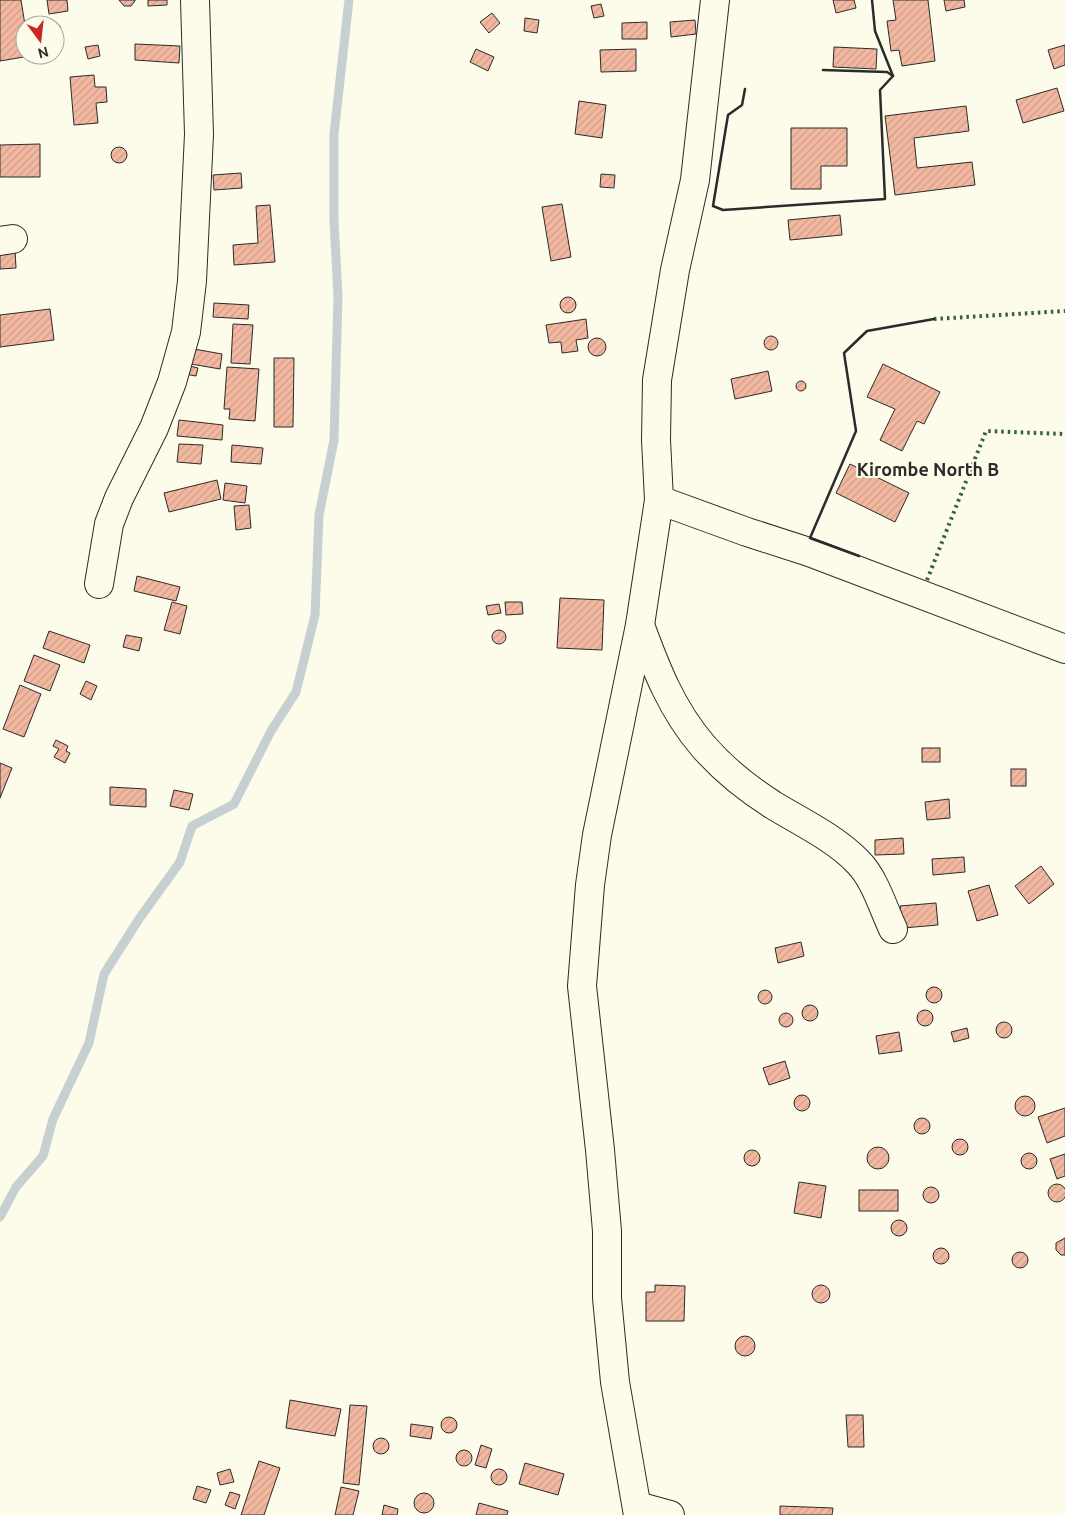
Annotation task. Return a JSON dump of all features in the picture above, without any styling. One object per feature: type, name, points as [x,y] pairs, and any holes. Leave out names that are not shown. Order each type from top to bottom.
[{"type":"street","points":[[99,584],[109,524],[119,498],[154,428],[172,382],[186,332],[192,281],[199,134],[195,0]]},
{"type":"street","points":[[670,1515],[638,1510],[615,1382],[607,1298],[607,1231],[582,986],[590,884],[597,836],[640,625],[659,500],[656,440],[657,380],[675,270],[695,180],[715,0]]},
{"type":"street","points":[[659,500],[746,532],[808,552],[1065,649]]},
{"type":"street","points":[[640,625],[658,673],[677,712],[704,747],[727,770],[770,803],[824,836],[859,862],[874,888],[893,929]]},
{"type":"building","points":[[0,0],[21,0],[23,15],[15,15],[15,58],[0,61]]},
{"type":"building","points":[[47,0],[67,0],[68,11],[49,14]]},
{"type":"building","points":[[119,0],[135,1],[131,6],[124,6]]},
{"type":"building","points":[[148,0],[167,0],[167,5],[148,6]]},
{"type":"building","points":[[833,0],[854,0],[856,8],[836,13]]},
{"type":"building","points":[[893,0],[928,0],[935,61],[902,66],[899,50],[891,51],[887,21],[896,20]]},
{"type":"building","points":[[944,0],[964,0],[965,7],[946,11]]},
{"type":"building","points":[[601,4],[604,16],[594,18],[591,6]]},
{"type":"building","points":[[492,13],[500,23],[489,33],[480,22]]},
{"type":"building","points":[[525,18],[539,20],[537,33],[524,31]]},
{"type":"building","points":[[695,20],[696,34],[671,37],[670,22]]},
{"type":"building","points":[[647,22],[647,39],[622,39],[622,23]]},
{"type":"building","points":[[135,44],[180,46],[179,63],[135,60]]},
{"type":"building","points":[[98,45],[100,56],[88,59],[85,47]]},
{"type":"building","points":[[1065,45],[1065,65],[1054,69],[1048,50]]},
{"type":"building","points":[[834,47],[877,49],[876,69],[833,67]]},
{"type":"building","points":[[476,49],[494,57],[488,71],[470,62]]},
{"type":"building","points":[[636,49],[636,71],[601,72],[600,50]]},
{"type":"building","points":[[94,75],[95,87],[106,87],[107,102],[96,103],[98,123],[74,125],[70,77]]},
{"type":"building","points":[[1057,88],[1064,111],[1023,123],[1016,100]]},
{"type":"building","points":[[579,101],[606,105],[602,138],[575,134]]},
{"type":"building","points":[[966,106],[969,131],[914,138],[917,168],[972,162],[975,185],[895,195],[885,116]]},
{"type":"building","points":[[791,128],[847,128],[847,166],[821,166],[821,189],[791,189]]},
{"type":"building","points":[[40,144],[40,177],[0,177],[0,145]]},
{"type":"building","points":[[116,147],[122,147],[127,152],[125,161],[116,163],[111,158],[111,152]]},
{"type":"building","points":[[241,173],[242,188],[214,190],[213,175]]},
{"type":"building","points":[[601,174],[615,175],[614,188],[600,187]]},
{"type":"building","points":[[562,204],[571,257],[551,261],[542,207]]},
{"type":"building","points":[[270,205],[275,262],[234,265],[233,245],[258,243],[256,206]]},
{"type":"building","points":[[840,215],[842,235],[790,240],[788,220]]},
{"type":"building","points":[[15,250],[16,268],[0,269],[0,252]]},
{"type":"building","points":[[568,297],[574,299],[576,305],[574,311],[568,313],[562,311],[560,305],[562,299]]},
{"type":"building","points":[[214,303],[249,305],[248,319],[213,317]]},
{"type":"building","points":[[50,309],[54,340],[0,347],[0,315]]},
{"type":"building","points":[[586,319],[588,338],[576,340],[578,351],[562,353],[561,342],[549,343],[546,325]]},
{"type":"building","points":[[233,324],[253,325],[250,364],[231,363]]},
{"type":"building","points":[[771,336],[776,338],[778,343],[776,348],[771,350],[766,348],[764,343],[766,338]]},
{"type":"building","points":[[593,338],[601,338],[606,343],[604,354],[593,356],[588,351],[588,343]]},
{"type":"building","points":[[194,349],[222,354],[220,369],[191,364]]},
{"type":"building","points":[[274,358],[294,358],[293,427],[274,427]]},
{"type":"building","points":[[883,364],[940,392],[924,424],[917,421],[902,451],[880,440],[895,409],[867,397]]},
{"type":"building","points":[[186,365],[198,368],[196,376],[185,374]]},
{"type":"building","points":[[227,367],[259,369],[255,421],[229,419],[230,409],[224,409]]},
{"type":"building","points":[[768,371],[772,391],[735,399],[731,379]]},
{"type":"building","points":[[799,381],[803,381],[806,386],[805,390],[799,391],[796,388],[796,384]]},
{"type":"building","points":[[179,420],[223,425],[222,440],[177,436]]},
{"type":"building","points":[[179,444],[203,445],[201,464],[177,462]]},
{"type":"building","points":[[232,445],[263,448],[261,464],[231,462]]},
{"type":"building","points":[[850,464],[909,493],[895,522],[836,493]]},
{"type":"building","points":[[217,480],[221,499],[169,512],[164,493]]},
{"type":"building","points":[[225,483],[247,486],[245,503],[223,500]]},
{"type":"building","points":[[249,505],[251,528],[236,530],[234,506]]},
{"type":"building","points":[[137,576],[180,587],[176,601],[134,591]]},
{"type":"building","points":[[560,598],[604,600],[602,650],[557,648]]},
{"type":"building","points":[[172,602],[187,606],[180,634],[164,630]]},
{"type":"building","points":[[505,602],[522,602],[523,614],[506,615]]},
{"type":"building","points":[[499,604],[501,613],[488,615],[486,606]]},
{"type":"building","points":[[499,630],[504,632],[506,637],[504,642],[499,644],[494,642],[492,637],[494,632]]},
{"type":"building","points":[[49,631],[90,645],[84,663],[43,648]]},
{"type":"building","points":[[126,635],[142,638],[139,651],[123,647]]},
{"type":"building","points":[[34,655],[60,665],[50,691],[24,681]]},
{"type":"building","points":[[86,681],[97,686],[91,700],[80,694]]},
{"type":"building","points":[[20,685],[41,694],[24,737],[3,729]]},
{"type":"building","points":[[56,740],[68,746],[66,751],[70,753],[65,763],[54,757],[59,749],[53,746]]},
{"type":"building","points":[[922,748],[940,748],[940,762],[922,762]]},
{"type":"building","points":[[0,763],[12,768],[0,798]]},
{"type":"building","points":[[1011,769],[1026,769],[1026,786],[1011,786]]},
{"type":"building","points":[[110,787],[146,789],[146,807],[110,805]]},
{"type":"building","points":[[174,790],[193,794],[189,810],[170,806]]},
{"type":"building","points":[[949,799],[950,818],[927,820],[925,802]]},
{"type":"building","points":[[903,838],[904,854],[875,855],[875,840]]},
{"type":"building","points":[[964,857],[965,872],[933,875],[932,859]]},
{"type":"building","points":[[1041,866],[1054,884],[1029,904],[1015,886]]},
{"type":"building","points":[[989,885],[998,915],[977,921],[968,891]]},
{"type":"building","points":[[936,903],[938,925],[903,928],[900,906]]},
{"type":"building","points":[[801,942],[804,956],[778,963],[775,948]]},
{"type":"building","points":[[931,987],[937,987],[942,992],[940,1001],[931,1003],[926,998],[926,992]]},
{"type":"building","points":[[765,990],[770,992],[772,997],[770,1002],[765,1004],[760,1002],[758,997],[760,992]]},
{"type":"building","points":[[807,1005],[813,1005],[818,1010],[816,1019],[807,1021],[802,1016],[802,1010]]},
{"type":"building","points":[[922,1010],[928,1010],[933,1015],[931,1024],[922,1026],[917,1021],[917,1015]]},
{"type":"building","points":[[786,1013],[791,1015],[793,1020],[791,1025],[786,1027],[781,1025],[779,1020],[781,1015]]},
{"type":"building","points":[[1001,1022],[1007,1022],[1012,1027],[1010,1036],[1001,1038],[996,1033],[996,1027]]},
{"type":"building","points":[[967,1028],[969,1038],[954,1042],[951,1032]]},
{"type":"building","points":[[899,1032],[902,1051],[879,1054],[876,1036]]},
{"type":"building","points":[[785,1061],[790,1078],[769,1085],[763,1068]]},
{"type":"building","points":[[799,1095],[805,1095],[810,1100],[808,1109],[799,1111],[794,1106],[794,1100]]},
{"type":"building","points":[[1025,1096],[1032,1099],[1035,1106],[1032,1113],[1025,1116],[1018,1113],[1015,1106],[1018,1099]]},
{"type":"building","points":[[1065,1108],[1065,1136],[1047,1143],[1038,1117]]},
{"type":"building","points":[[919,1118],[925,1118],[930,1123],[928,1132],[919,1134],[914,1129],[914,1123]]},
{"type":"building","points":[[957,1139],[963,1139],[968,1144],[966,1153],[957,1155],[952,1150],[952,1144]]},
{"type":"building","points":[[874,1147],[882,1147],[889,1154],[889,1162],[882,1169],[874,1169],[867,1162],[867,1154]]},
{"type":"building","points":[[749,1150],[755,1150],[760,1155],[758,1164],[749,1166],[744,1161],[744,1155]]},
{"type":"building","points":[[1026,1153],[1032,1153],[1037,1158],[1035,1167],[1026,1169],[1021,1164],[1021,1158]]},
{"type":"building","points":[[1065,1154],[1065,1176],[1057,1179],[1050,1159]]},
{"type":"building","points":[[799,1182],[826,1186],[821,1218],[794,1213]]},
{"type":"building","points":[[1057,1184],[1063,1187],[1066,1193],[1063,1199],[1057,1202],[1051,1199],[1048,1193],[1051,1187]]},
{"type":"building","points":[[928,1187],[934,1187],[939,1192],[937,1201],[928,1203],[923,1198],[923,1192]]},
{"type":"building","points":[[859,1190],[898,1190],[898,1211],[859,1211]]},
{"type":"building","points":[[896,1220],[902,1220],[907,1225],[905,1234],[896,1236],[891,1231],[891,1225]]},
{"type":"building","points":[[1065,1238],[1065,1255],[1061,1255],[1056,1250],[1056,1243]]},
{"type":"building","points":[[938,1248],[944,1248],[949,1253],[947,1262],[938,1264],[933,1259],[933,1253]]},
{"type":"building","points":[[1017,1252],[1023,1252],[1028,1257],[1026,1266],[1017,1268],[1012,1263],[1012,1257]]},
{"type":"building","points":[[655,1285],[685,1286],[684,1321],[646,1321],[646,1292],[655,1292]]},
{"type":"building","points":[[817,1285],[825,1285],[830,1290],[828,1301],[817,1303],[812,1298],[812,1290]]},
{"type":"building","points":[[741,1336],[749,1336],[755,1342],[755,1350],[749,1356],[741,1356],[735,1350],[735,1342]]},
{"type":"building","points":[[290,1400],[341,1409],[335,1436],[286,1428]]},
{"type":"building","points":[[350,1405],[367,1406],[359,1485],[343,1483]]},
{"type":"building","points":[[846,1415],[863,1415],[864,1447],[848,1447]]},
{"type":"building","points":[[446,1417],[452,1417],[457,1422],[455,1431],[446,1433],[441,1428],[441,1422]]},
{"type":"building","points":[[411,1424],[433,1427],[431,1439],[410,1436]]},
{"type":"building","points":[[378,1438],[384,1438],[389,1443],[387,1452],[378,1454],[373,1449],[373,1443]]},
{"type":"building","points":[[481,1445],[492,1449],[486,1468],[475,1465]]},
{"type":"building","points":[[461,1450],[467,1450],[472,1455],[470,1464],[461,1466],[456,1461],[456,1455]]},
{"type":"building","points":[[259,1461],[280,1468],[264,1515],[241,1515]]},
{"type":"building","points":[[525,1463],[564,1474],[558,1495],[519,1484]]},
{"type":"building","points":[[230,1469],[234,1482],[220,1485],[217,1473]]},
{"type":"building","points":[[496,1469],[502,1469],[507,1474],[505,1483],[496,1485],[491,1480],[491,1474]]},
{"type":"building","points":[[197,1486],[211,1490],[206,1503],[193,1499]]},
{"type":"building","points":[[341,1487],[359,1491],[353,1515],[335,1515]]},
{"type":"building","points":[[230,1492],[240,1495],[235,1509],[225,1505]]},
{"type":"building","points":[[420,1493],[428,1493],[434,1499],[434,1507],[428,1513],[420,1513],[414,1507],[414,1499]]},
{"type":"building","points":[[479,1503],[508,1511],[507,1515],[476,1515]]},
{"type":"building","points":[[384,1505],[398,1509],[397,1515],[382,1515]]},
{"type":"building","points":[[780,1506],[833,1508],[832,1515],[780,1515]]},
{"type":"waterway","points":[[0,1217],[16,1187],[43,1156],[53,1119],[89,1043],[104,974],[139,919],[180,862],[192,826],[234,804],[271,731],[296,692],[315,615],[319,515],[334,440],[338,296],[334,221],[334,134],[349,0]]},
{"type":"hedge","points":[[934,319],[1065,311]]},
{"type":"hedge","points":[[927,580],[986,431],[1065,434]]},
{"type":"wall","points":[[872,0],[875,31],[893,76]]},
{"type":"wall","points":[[745,89],[742,105],[728,115],[713,206],[723,210],[885,199],[880,90],[893,76],[887,72],[823,70]]},
{"type":"wall","points":[[859,556],[810,538],[856,431],[844,353],[867,331],[934,319]]},
{"type":"district","name":"Kirombe North B","points":[[928,469]]}]
